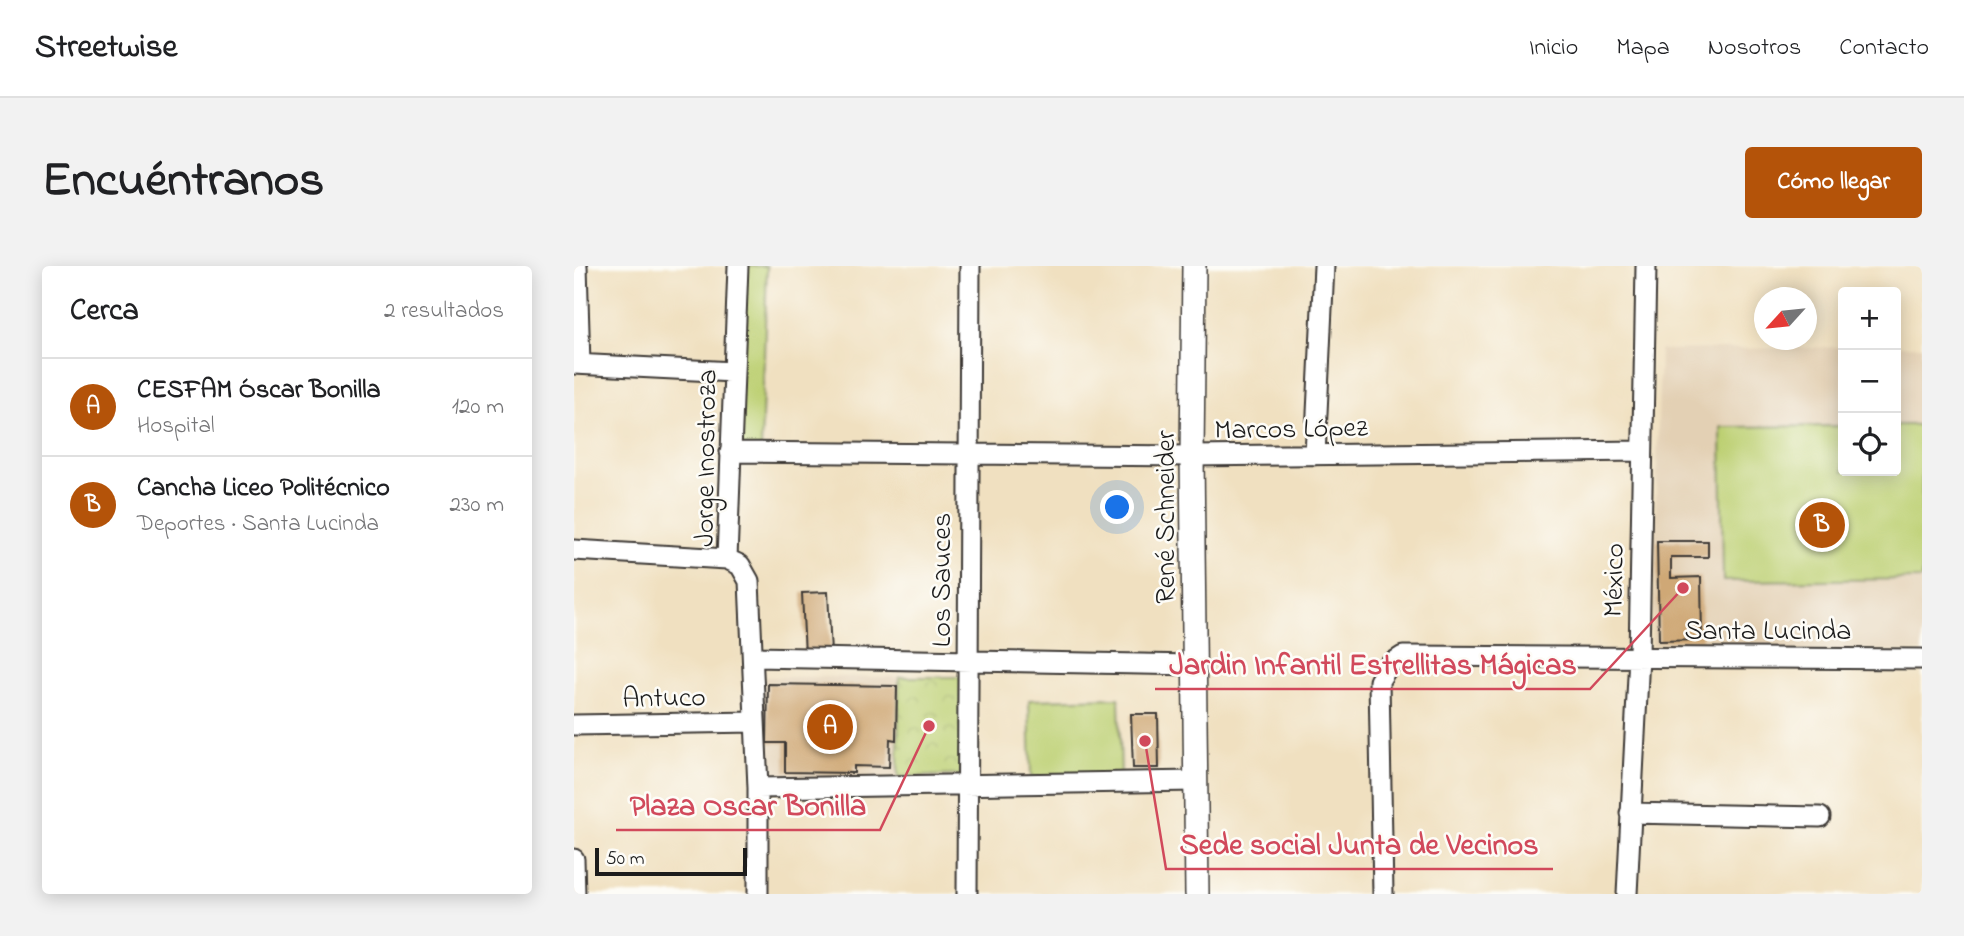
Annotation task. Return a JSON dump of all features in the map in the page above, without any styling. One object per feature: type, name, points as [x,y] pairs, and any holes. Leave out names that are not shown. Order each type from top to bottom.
[{"type":"street","name":"Jorge Inostroza","points":[[738,266],[727,559],[740,565],[749,581],[758,788],[758,894]]},
{"type":"street","name":"Los Sauces","points":[[967,894],[970,266]]},
{"type":"street","name":"René Schneider","points":[[1194,266],[1192,456],[1197,894]]},
{"type":"street","points":[[1315,455],[1324,266]]},
{"type":"street","name":"México","points":[[1627,894],[1639,656],[1646,266]]},
{"type":"street","points":[[576,273],[577,364],[734,372]]},
{"type":"street","name":"Marcos López","points":[[730,452],[1192,456],[1643,451]]},
{"type":"street","points":[[574,550],[727,559]]},
{"type":"street","name":"Santa Lucinda","points":[[1383,894],[1379,681],[1389,665],[1403,656],[1922,659]]},
{"type":"street","points":[[754,657],[1194,665]]},
{"type":"street","name":"Antuco","points":[[574,726],[755,722]]},
{"type":"street","points":[[758,788],[1196,781]]},
{"type":"street","points":[[1630,813],[1820,817]]},
{"type":"street","points":[[574,859],[575,894]]},
{"type":"shaded area","points":[[1901,346],[1922,346],[1922,652],[1715,650],[1652,646],[1660,350],[1817,350],[1817,347],[1838,347],[1838,476],[1901,476]]},
{"type":"shaded area","points":[[761,677],[899,677],[898,777],[762,780]]},
{"type":"green space","points":[[744,266],[767,266],[761,449],[737,446]]},
{"type":"green space","points":[[1901,425],[1922,425],[1922,579],[1723,581],[1721,427],[1838,426],[1838,476],[1901,476]]},
{"type":"green space","points":[[899,677],[960,677],[961,775],[898,777]]},
{"type":"green space","points":[[1119,698],[1121,776],[1031,777],[1029,700]]},
{"type":"building","points":[[1657,541],[1708,541],[1708,557],[1671,557],[1671,578],[1701,577],[1702,640],[1659,641]]},
{"type":"building","points":[[828,592],[831,654],[805,655],[802,593]]},
{"type":"building","points":[[768,684],[897,686],[896,740],[890,739],[889,767],[854,766],[854,773],[785,772],[785,743],[767,743]]},
{"type":"building","points":[[1131,714],[1158,714],[1159,768],[1133,768]]},
{"type":"place","name":"Cancha Liceo Politécnico","points":[[1822,525]]},
{"type":"place","name":"Jardin Infantil Estrellitas Mágicas","points":[[1683,588]]},
{"type":"place","name":"Plaza Oscar Bonilla","points":[[929,726]]},
{"type":"place","name":"CESFAM Óscar Bonilla","points":[[830,727]]},
{"type":"place","name":"Sede social Junta de Vecinos","points":[[1145,741]]}]
